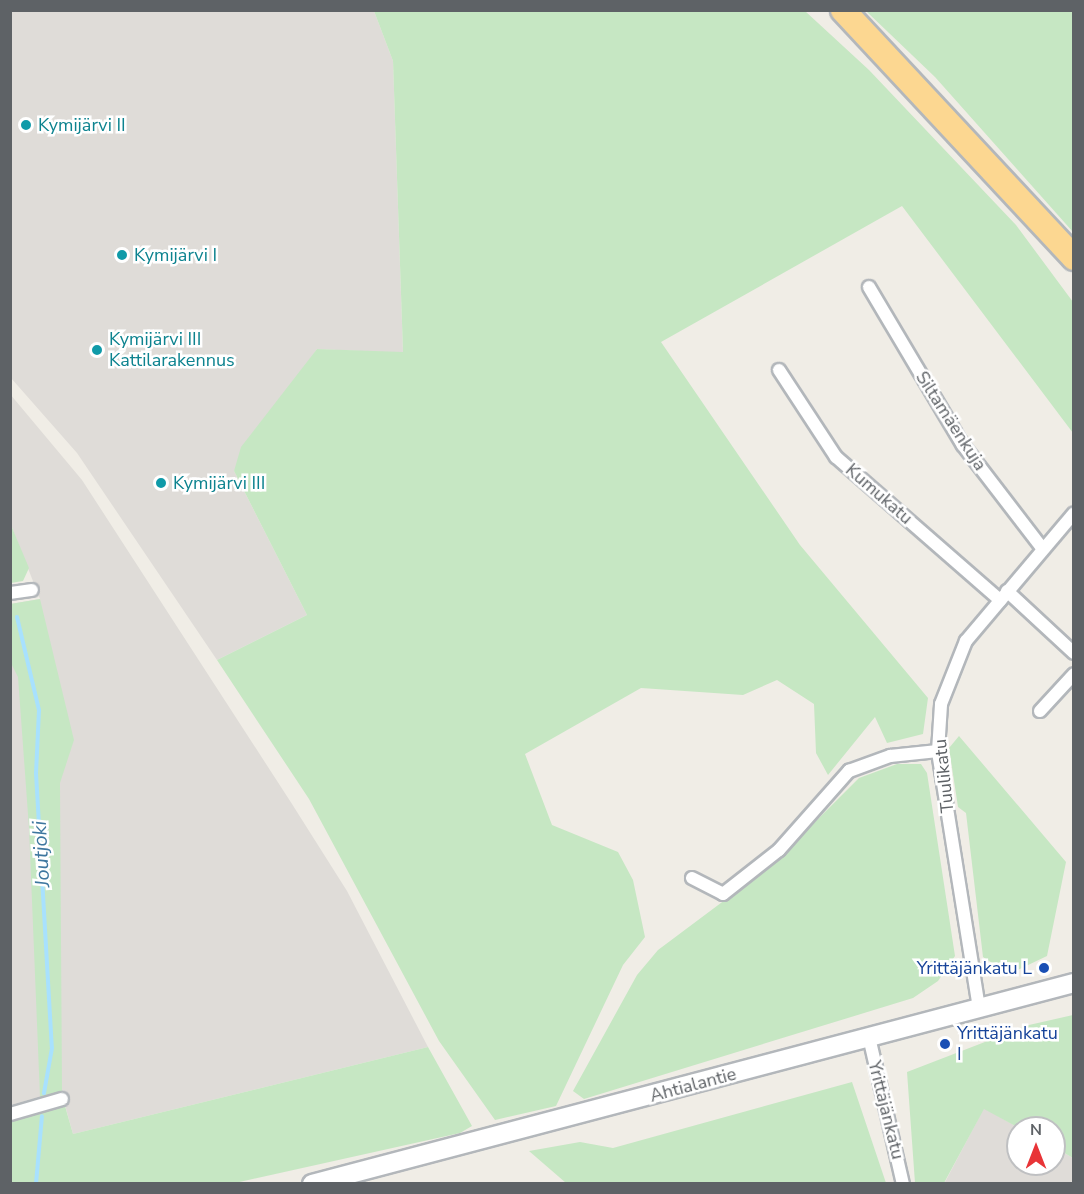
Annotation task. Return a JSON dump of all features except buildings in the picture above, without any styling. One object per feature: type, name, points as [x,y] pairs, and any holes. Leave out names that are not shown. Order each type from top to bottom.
[{"type":"highway","points":[[843,10],[1074,258]]},
{"type":"highway","points":[[1022,203],[1074,271]]},
{"type":"main road","name":"Ahtialantie","points":[[312,1184],[1074,983]]},
{"type":"street","name":"Siltamäenkuja","points":[[869,287],[963,445],[1042,548]]},
{"type":"street","name":"Kumukatu","points":[[779,370],[836,457],[1074,652]]},
{"type":"street","name":"Tuulikatu","points":[[979,1008],[938,751],[945,684],[966,641],[1042,548],[1074,513]]},
{"type":"street","points":[[10,593],[32,590]]},
{"type":"street","points":[[1040,711],[1074,674]]},
{"type":"street","points":[[692,878],[723,894],[779,850],[849,771],[890,756],[938,751]]},
{"type":"street","name":"Yrittäjänkatu","points":[[868,1037],[903,1184]]},
{"type":"street","points":[[10,1114],[62,1099]]},
{"type":"shaded area","points":[[10,11],[374,11],[393,61],[403,353],[317,349],[234,471],[307,615],[217,660],[77,453],[11,378]]},
{"type":"shaded area","points":[[10,394],[82,480],[292,804],[347,891],[428,1047],[73,1134],[61,1091],[11,1105],[11,604],[40,599],[11,525]]},
{"type":"shaded area","points":[[984,1108],[1006,1121],[1006,1176],[1066,1176],[1066,1154],[1073,1158],[1073,1183],[944,1184]]},
{"type":"green space","points":[[374,11],[805,11],[869,70],[1016,225],[1073,302],[1073,433],[902,206],[661,342],[800,545],[928,698],[923,734],[887,743],[875,717],[828,775],[816,753],[814,704],[777,680],[743,695],[641,688],[525,754],[552,825],[618,852],[633,880],[645,937],[623,965],[556,1106],[495,1120],[439,1041],[309,799],[217,660],[307,615],[234,471],[241,447],[317,349],[403,352],[393,61]]},
{"type":"green space","points":[[866,11],[1073,11],[1073,232],[935,77]]},
{"type":"green space","points":[[11,525],[29,568],[23,581],[11,583]]},
{"type":"green space","points":[[40,599],[74,740],[60,783],[62,1091],[40,1097],[29,828],[18,677],[11,663],[10,604]]},
{"type":"green space","points":[[959,736],[1066,862],[1047,956],[1009,974],[983,957],[966,813],[958,807],[949,748]]},
{"type":"green space","points":[[897,764],[921,764],[927,773],[955,956],[938,981],[913,998],[584,1099],[573,1091],[637,975],[658,950],[773,864],[859,778]]},
{"type":"green space","points":[[1073,1015],[1073,1158],[1066,1154],[1066,1116],[1006,1116],[1006,1121],[984,1109],[944,1183],[915,1183],[907,1072],[1029,1025]]},
{"type":"green space","points":[[428,1047],[472,1126],[460,1133],[235,1183],[11,1183],[11,1121],[65,1106],[73,1134]]},
{"type":"green space","points":[[852,1082],[886,1183],[566,1183],[529,1151],[580,1142],[613,1148]]},
{"type":"waterway","name":"Joutjoki","points":[[17,617],[39,710],[36,773],[52,1048],[44,1093]]},
{"type":"waterway","name":"Joutjoki","points":[[36,1184],[42,1116]]},
{"type":"place","name":"Kymijärvi II","points":[[26,125]]},
{"type":"place","name":"Kymijärvi I","points":[[122,255]]},
{"type":"place","name":"Kymijärvi III Kattilarakennus","points":[[97,350]]},
{"type":"place","name":"Kymijärvi III","points":[[161,483]]},
{"type":"place","name":"Yrittäjänkatu L","points":[[1044,968]]},
{"type":"place","name":"Yrittäjänkatu I","points":[[945,1044]]}]
